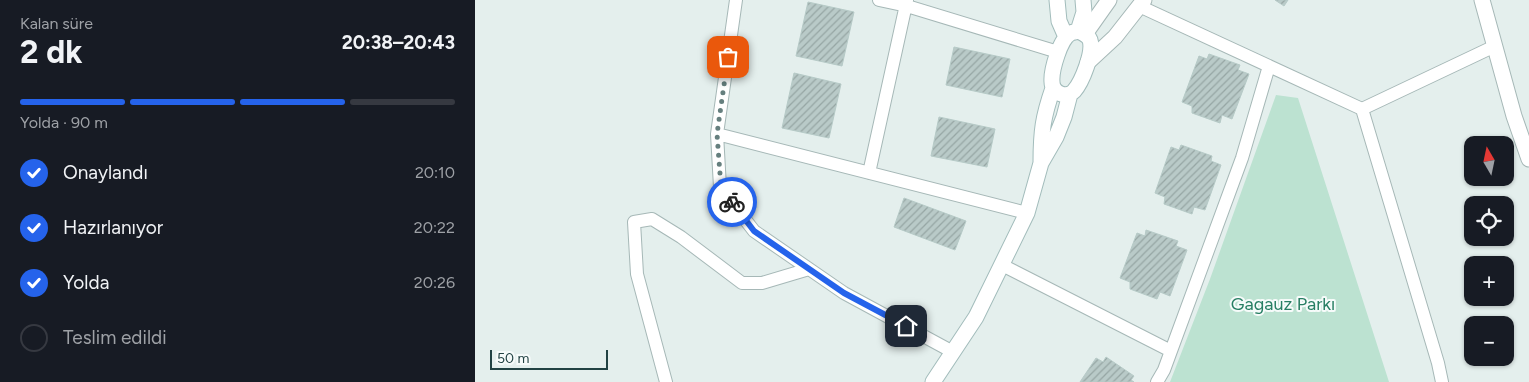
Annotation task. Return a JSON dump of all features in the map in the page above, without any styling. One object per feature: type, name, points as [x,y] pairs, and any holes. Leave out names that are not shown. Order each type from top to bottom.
[{"type":"main road","points":[[933,382],[976,317],[1002,265],[1027,213],[1041,163],[1056,137],[1070,94],[1080,81],[1088,62],[1091,46],[1089,39],[1076,34],[1059,21],[1057,0]]},
{"type":"main road","points":[[1076,34],[1084,12],[1083,0]]},
{"type":"main road","points":[[1041,163],[1041,137],[1044,114],[1053,88],[1054,66],[1059,52],[1109,0]]},
{"type":"main road","points":[[1482,0],[1514,116],[1529,159]]},
{"type":"main road","points":[[1088,62],[1115,37],[1141,3]]},
{"type":"main road","points":[[1053,88],[1057,93],[1063,95],[1070,94]]},
{"type":"street","points":[[736,0],[717,134],[721,187],[754,231],[844,293],[953,352]]},
{"type":"street","points":[[879,0],[907,3],[1059,52]]},
{"type":"street","points":[[869,173],[907,3]]},
{"type":"street","points":[[1141,3],[1362,109],[1442,382]]},
{"type":"street","points":[[1362,109],[1495,46]]},
{"type":"street","points":[[1157,382],[1164,370],[1242,158],[1269,66]]},
{"type":"street","points":[[717,134],[1027,213]]},
{"type":"street","points":[[666,382],[637,274],[634,222],[653,219],[742,282],[762,282],[809,269]]},
{"type":"street","points":[[1002,265],[1171,351]]},
{"type":"green space","name":"Gagauz Parkı","points":[[1276,95],[1298,98],[1389,382],[1170,382],[1210,279]]},
{"type":"building","points":[[1275,0],[1288,0],[1284,6]]},
{"type":"building","points":[[808,2],[854,12],[842,66],[796,56]]},
{"type":"building","points":[[954,47],[1010,59],[1002,97],[946,85]]},
{"type":"building","points":[[1209,54],[1240,65],[1238,70],[1249,74],[1232,119],[1222,115],[1220,123],[1192,113],[1192,106],[1182,102],[1199,56],[1207,59]]},
{"type":"building","points":[[794,73],[841,84],[829,138],[782,128]]},
{"type":"building","points":[[939,117],[995,129],[987,167],[931,156]]},
{"type":"building","points":[[1181,145],[1212,156],[1211,161],[1221,165],[1205,210],[1194,207],[1192,214],[1164,204],[1165,197],[1155,193],[1171,147],[1179,150]]},
{"type":"building","points":[[904,198],[966,221],[955,250],[894,227]]},
{"type":"building","points":[[1146,230],[1178,241],[1176,246],[1187,250],[1170,296],[1160,292],[1157,299],[1130,289],[1130,282],[1120,278],[1137,233],[1145,236]]},
{"type":"building","points":[[1106,357],[1134,376],[1131,380],[1134,382],[1080,382],[1096,358],[1103,362]]},
{"type":"way so far","points":[[728,57],[717,134],[721,187],[732,202]]},
{"type":"route","points":[[732,202],[754,231],[844,293],[906,326]]}]
